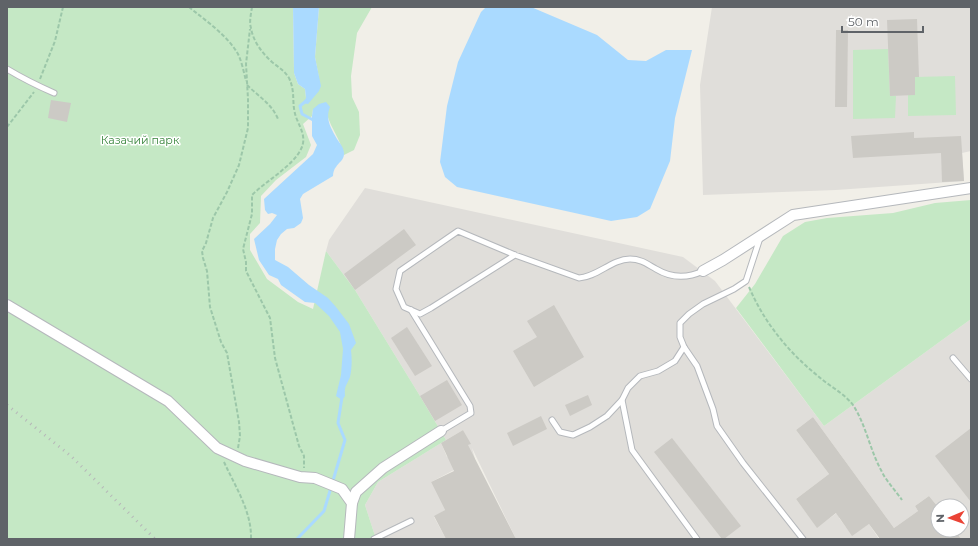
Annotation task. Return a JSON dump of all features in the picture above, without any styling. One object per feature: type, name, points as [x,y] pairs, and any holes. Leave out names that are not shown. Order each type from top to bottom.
[{"type":"street","points":[[702,271],[724,260],[793,215],[971,188]]},
{"type":"street","points":[[7,305],[168,401],[217,448],[245,461],[305,477],[315,478],[342,489],[352,503]]},
{"type":"street","points":[[349,539],[352,503],[356,492],[400,456],[441,431]]},
{"type":"lane","points":[[7,69],[38,87],[54,93]]},
{"type":"lane","points":[[515,255],[420,314],[404,307],[396,289],[400,271],[458,231],[515,255],[579,278],[587,278],[618,262],[630,259],[644,261],[667,274],[680,277],[693,276],[702,271]]},
{"type":"lane","points":[[761,236],[746,281],[734,289],[703,304],[689,314],[680,323],[680,336],[684,347],[696,366],[713,409],[717,426],[743,463],[803,539]]},
{"type":"lane","points":[[411,310],[470,406],[471,413],[441,431]]},
{"type":"lane","points":[[552,420],[560,432],[573,435],[590,427],[607,416],[622,400],[628,388],[640,376],[658,371],[675,361],[684,347]]},
{"type":"lane","points":[[953,358],[971,379]]},
{"type":"lane","points":[[622,400],[632,450],[697,539]]},
{"type":"lane","points":[[374,539],[411,521]]},
{"type":"path","points":[[7,127],[38,87],[40,78],[55,41],[63,7]]},
{"type":"path","points":[[188,7],[227,40],[238,55],[248,86],[263,98],[275,112],[278,119]]},
{"type":"path","points":[[235,456],[240,436],[239,422],[227,353],[221,342],[210,307],[207,271],[202,251],[206,243],[213,218],[227,192],[242,154],[248,128],[248,86],[246,64],[252,7]]},
{"type":"path","points":[[250,28],[255,41],[264,54],[284,70],[289,79],[294,94],[294,112],[304,138],[301,148],[295,158],[252,195],[252,214],[242,248],[246,262],[246,271],[270,318],[274,358],[299,446],[304,456],[305,477]]},
{"type":"path","points":[[746,281],[760,310],[775,332],[795,356],[818,377],[841,393],[852,405],[861,420],[881,471],[902,500]]},
{"type":"path","points":[[217,448],[238,491],[249,519],[251,539]]},
{"type":"shaded area","points":[[712,7],[971,7],[971,151],[962,153],[964,181],[836,190],[703,195],[700,85]]},
{"type":"shaded area","points":[[365,188],[683,257],[715,281],[824,426],[971,319],[971,539],[960,538],[970,538],[970,498],[931,498],[929,496],[915,506],[918,511],[894,528],[813,417],[796,430],[829,474],[796,499],[817,527],[851,503],[854,507],[839,518],[852,535],[869,524],[879,539],[512,539],[515,537],[472,448],[475,459],[431,482],[445,510],[434,517],[446,539],[376,539],[365,505],[378,482],[441,443],[447,457],[470,444],[463,430],[446,440],[355,290],[326,251],[329,240]]},
{"type":"green space","name":"Казачий парк","points":[[7,7],[293,7],[294,73],[298,84],[305,89],[306,98],[319,78],[315,57],[319,7],[372,7],[357,33],[351,76],[352,97],[359,112],[360,135],[354,150],[344,155],[341,144],[327,114],[313,109],[312,116],[303,124],[311,145],[306,157],[276,180],[261,196],[260,223],[250,234],[250,250],[267,279],[298,302],[313,309],[326,251],[355,290],[446,440],[378,482],[365,505],[376,539],[7,539]]},
{"type":"green space","points":[[888,49],[890,96],[896,96],[895,118],[853,119],[853,50]]},
{"type":"green space","points":[[955,76],[956,115],[908,116],[908,95],[915,95],[915,77]]},
{"type":"green space","points":[[971,200],[971,319],[824,426],[736,308],[755,284],[783,236],[805,222],[827,218],[893,213],[935,203]]},
{"type":"water","points":[[293,7],[319,7],[315,57],[321,86],[319,91],[308,104],[303,103],[306,98],[305,89],[298,84],[294,73]]},
{"type":"water","points":[[486,7],[531,7],[597,35],[628,60],[646,61],[666,50],[692,50],[675,118],[670,161],[650,209],[637,217],[611,221],[457,187],[445,177],[440,162],[447,106],[458,62],[481,12]]},
{"type":"water","points":[[326,102],[330,107],[328,116],[329,123],[343,147],[344,156],[333,172],[333,176],[303,194],[300,199],[303,218],[301,223],[294,228],[287,229],[281,234],[277,240],[275,260],[288,267],[309,285],[328,298],[349,324],[356,343],[351,350],[351,374],[345,388],[345,396],[342,400],[336,396],[341,375],[343,349],[340,332],[329,316],[315,303],[305,302],[281,285],[278,279],[269,275],[259,260],[254,239],[277,215],[272,213],[268,214],[265,210],[264,199],[313,154],[317,145],[312,136],[313,109],[319,104]]},
{"type":"building","points":[[917,19],[919,77],[915,77],[915,95],[890,96],[887,20]]},
{"type":"building","points":[[836,30],[848,30],[847,107],[835,107]]},
{"type":"building","points":[[51,100],[71,103],[67,122],[48,118]]},
{"type":"building","points":[[914,132],[914,138],[961,136],[964,181],[942,182],[941,153],[853,158],[851,136]]},
{"type":"building","points":[[404,229],[416,245],[355,290],[344,274]]},
{"type":"building","points":[[554,305],[584,357],[534,387],[513,351],[537,337],[527,321]]},
{"type":"building","points":[[407,327],[432,366],[415,376],[391,338]]},
{"type":"building","points":[[447,380],[462,405],[435,421],[420,396]]},
{"type":"building","points":[[588,395],[592,405],[570,416],[565,405]]},
{"type":"building","points":[[541,416],[547,429],[513,446],[507,433]]},
{"type":"building","points":[[813,417],[894,528],[918,511],[915,506],[929,496],[931,498],[930,538],[961,539],[880,539],[869,524],[852,536],[836,513],[817,528],[796,499],[829,474],[796,430]]},
{"type":"building","points":[[971,428],[971,502],[970,498],[968,498],[935,456]]},
{"type":"building","points":[[463,430],[471,444],[468,445],[516,539],[446,539],[434,516],[445,510],[431,482],[454,471],[441,443]]},
{"type":"building","points":[[672,438],[741,526],[724,539],[722,539],[654,452]]},
{"type":"waterway","points":[[306,101],[300,106],[302,114],[315,121]]},
{"type":"waterway","points":[[297,539],[324,511],[345,440],[338,423],[342,397]]},
{"type":"railway","points":[[7,405],[71,456],[155,539]]}]
